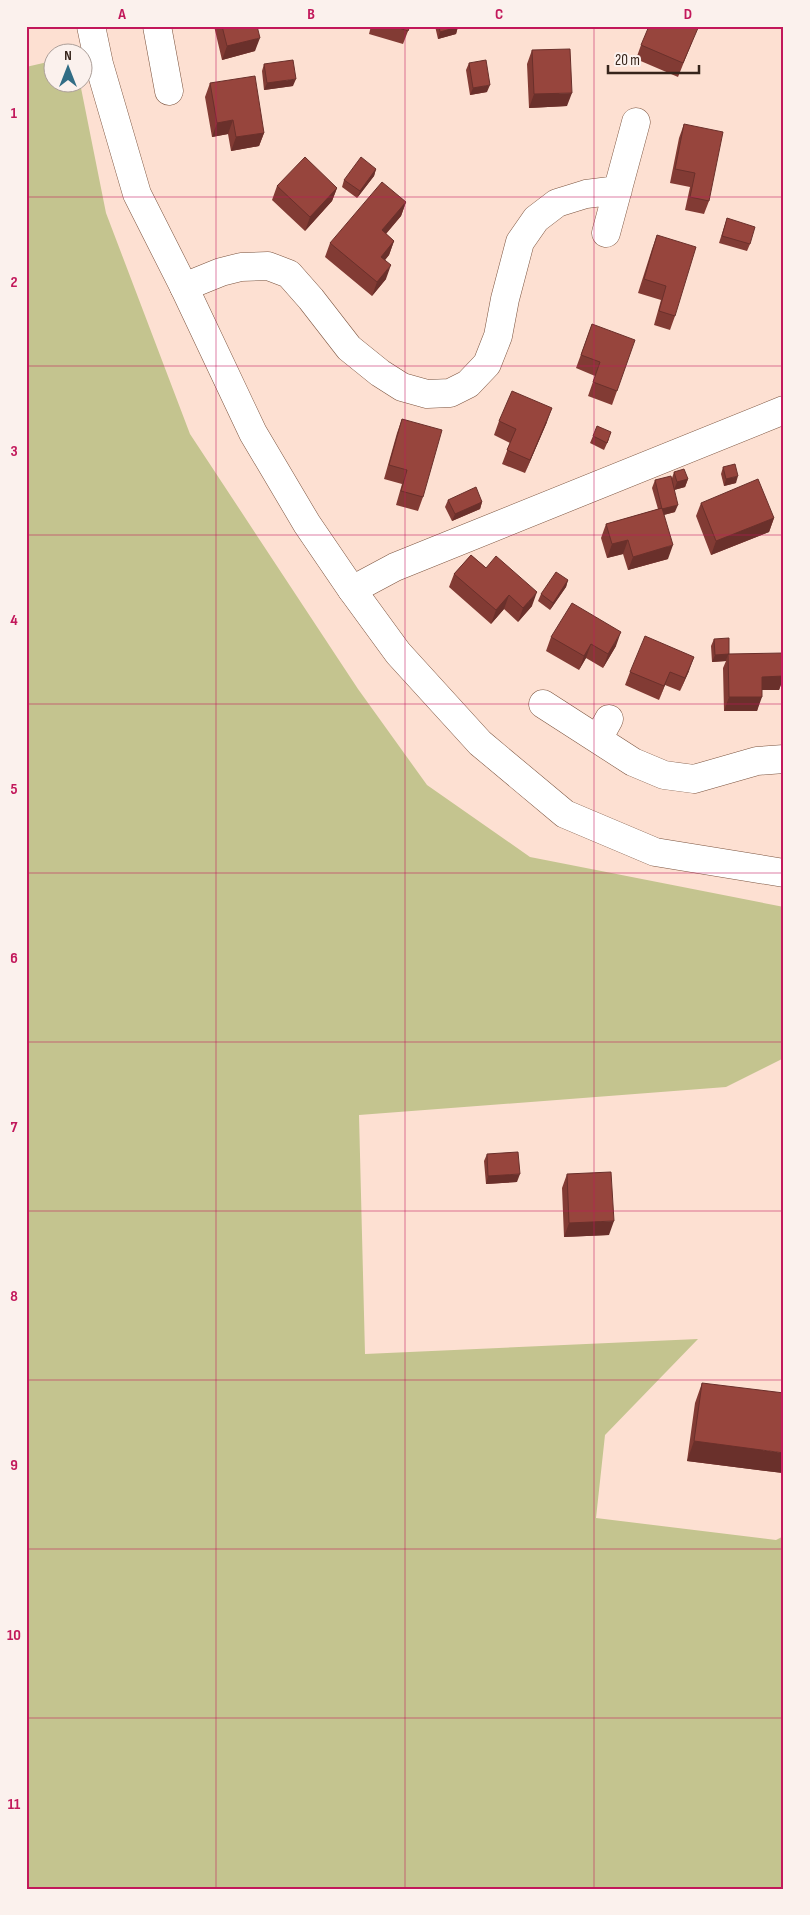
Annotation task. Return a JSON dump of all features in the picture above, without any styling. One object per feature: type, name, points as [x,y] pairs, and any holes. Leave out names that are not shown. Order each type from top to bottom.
[{"type":"street","points":[[91,26],[99,64],[137,194],[184,287],[253,433],[307,524],[398,653],[480,743],[565,814],[655,852],[784,873]]},
{"type":"street","points":[[157,26],[169,91]]},
{"type":"street","points":[[606,233],[636,122]]},
{"type":"street","points":[[184,287],[220,272],[242,267],[268,266],[288,274],[312,299],[349,348],[380,374],[402,387],[419,392],[427,394],[450,393],[468,384],[487,364],[498,336],[505,299],[520,242],[536,219],[557,203],[586,194],[618,190]]},
{"type":"street","points":[[352,590],[395,567],[590,490],[784,410]]},
{"type":"street","points":[[543,704],[603,729],[633,762],[664,775],[694,779],[757,761],[784,760]]},
{"type":"green space","points":[[42,63],[42,92],[82,92],[106,213],[190,434],[358,689],[427,785],[530,857],[784,907],[784,1058],[726,1087],[359,1115],[365,1354],[698,1339],[605,1435],[596,1518],[776,1540],[784,1536],[784,1889],[26,1889],[26,67]]},
{"type":"building","points":[[222,26],[257,26],[260,38],[227,46]]},
{"type":"building","points":[[393,26],[410,26],[408,31]]},
{"type":"building","points":[[439,26],[458,26],[458,27],[440,32]]},
{"type":"building","points":[[649,26],[693,26],[698,28],[683,63],[641,45]]},
{"type":"building","points":[[570,49],[572,93],[534,94],[532,50]]},
{"type":"building","points":[[293,60],[296,79],[267,83],[264,64]]},
{"type":"building","points":[[486,60],[490,85],[473,88],[469,63]]},
{"type":"building","points":[[255,76],[264,133],[236,137],[233,120],[217,123],[210,83]]},
{"type":"building","points":[[684,124],[723,132],[709,201],[690,197],[695,173],[675,169]]},
{"type":"building","points":[[305,157],[337,188],[310,217],[277,186]]},
{"type":"building","points":[[361,157],[376,169],[360,191],[344,180]]},
{"type":"building","points":[[382,182],[406,202],[382,230],[394,241],[381,257],[391,265],[377,282],[330,243]]},
{"type":"building","points":[[727,218],[755,227],[750,244],[722,236]]},
{"type":"building","points":[[657,235],[696,247],[675,316],[659,311],[666,286],[644,279]]},
{"type":"building","points":[[592,324],[635,340],[617,391],[593,382],[600,362],[581,355]]},
{"type":"building","points":[[512,391],[552,408],[530,460],[507,450],[516,429],[499,421]]},
{"type":"building","points":[[402,419],[442,430],[423,497],[401,491],[407,470],[389,465]]},
{"type":"building","points":[[597,426],[611,432],[607,443],[593,436]]},
{"type":"building","points":[[735,464],[738,476],[726,479],[723,467]]},
{"type":"building","points":[[684,469],[688,479],[677,482],[674,472]]},
{"type":"building","points":[[671,476],[678,505],[662,509],[655,480]]},
{"type":"building","points":[[758,479],[774,518],[716,541],[701,503]]},
{"type":"building","points":[[476,487],[482,502],[455,514],[448,500]]},
{"type":"building","points":[[662,508],[673,545],[633,557],[628,540],[612,544],[606,524]]},
{"type":"building","points":[[471,555],[486,568],[496,556],[537,592],[523,608],[509,595],[496,610],[454,574]]},
{"type":"building","points":[[556,572],[568,580],[553,603],[541,594]]},
{"type":"building","points":[[572,603],[621,632],[608,654],[591,644],[584,656],[551,637]]},
{"type":"building","points":[[645,636],[694,657],[685,678],[670,672],[664,686],[630,672]]},
{"type":"building","points":[[729,638],[729,654],[715,655],[714,639]]},
{"type":"building","points":[[784,653],[784,676],[762,677],[762,697],[729,697],[728,654]]},
{"type":"building","points":[[518,1152],[520,1174],[488,1176],[487,1154]]},
{"type":"building","points":[[611,1172],[614,1221],[569,1223],[567,1174]]},
{"type":"building","points":[[702,1383],[784,1393],[784,1453],[694,1441]]}]
